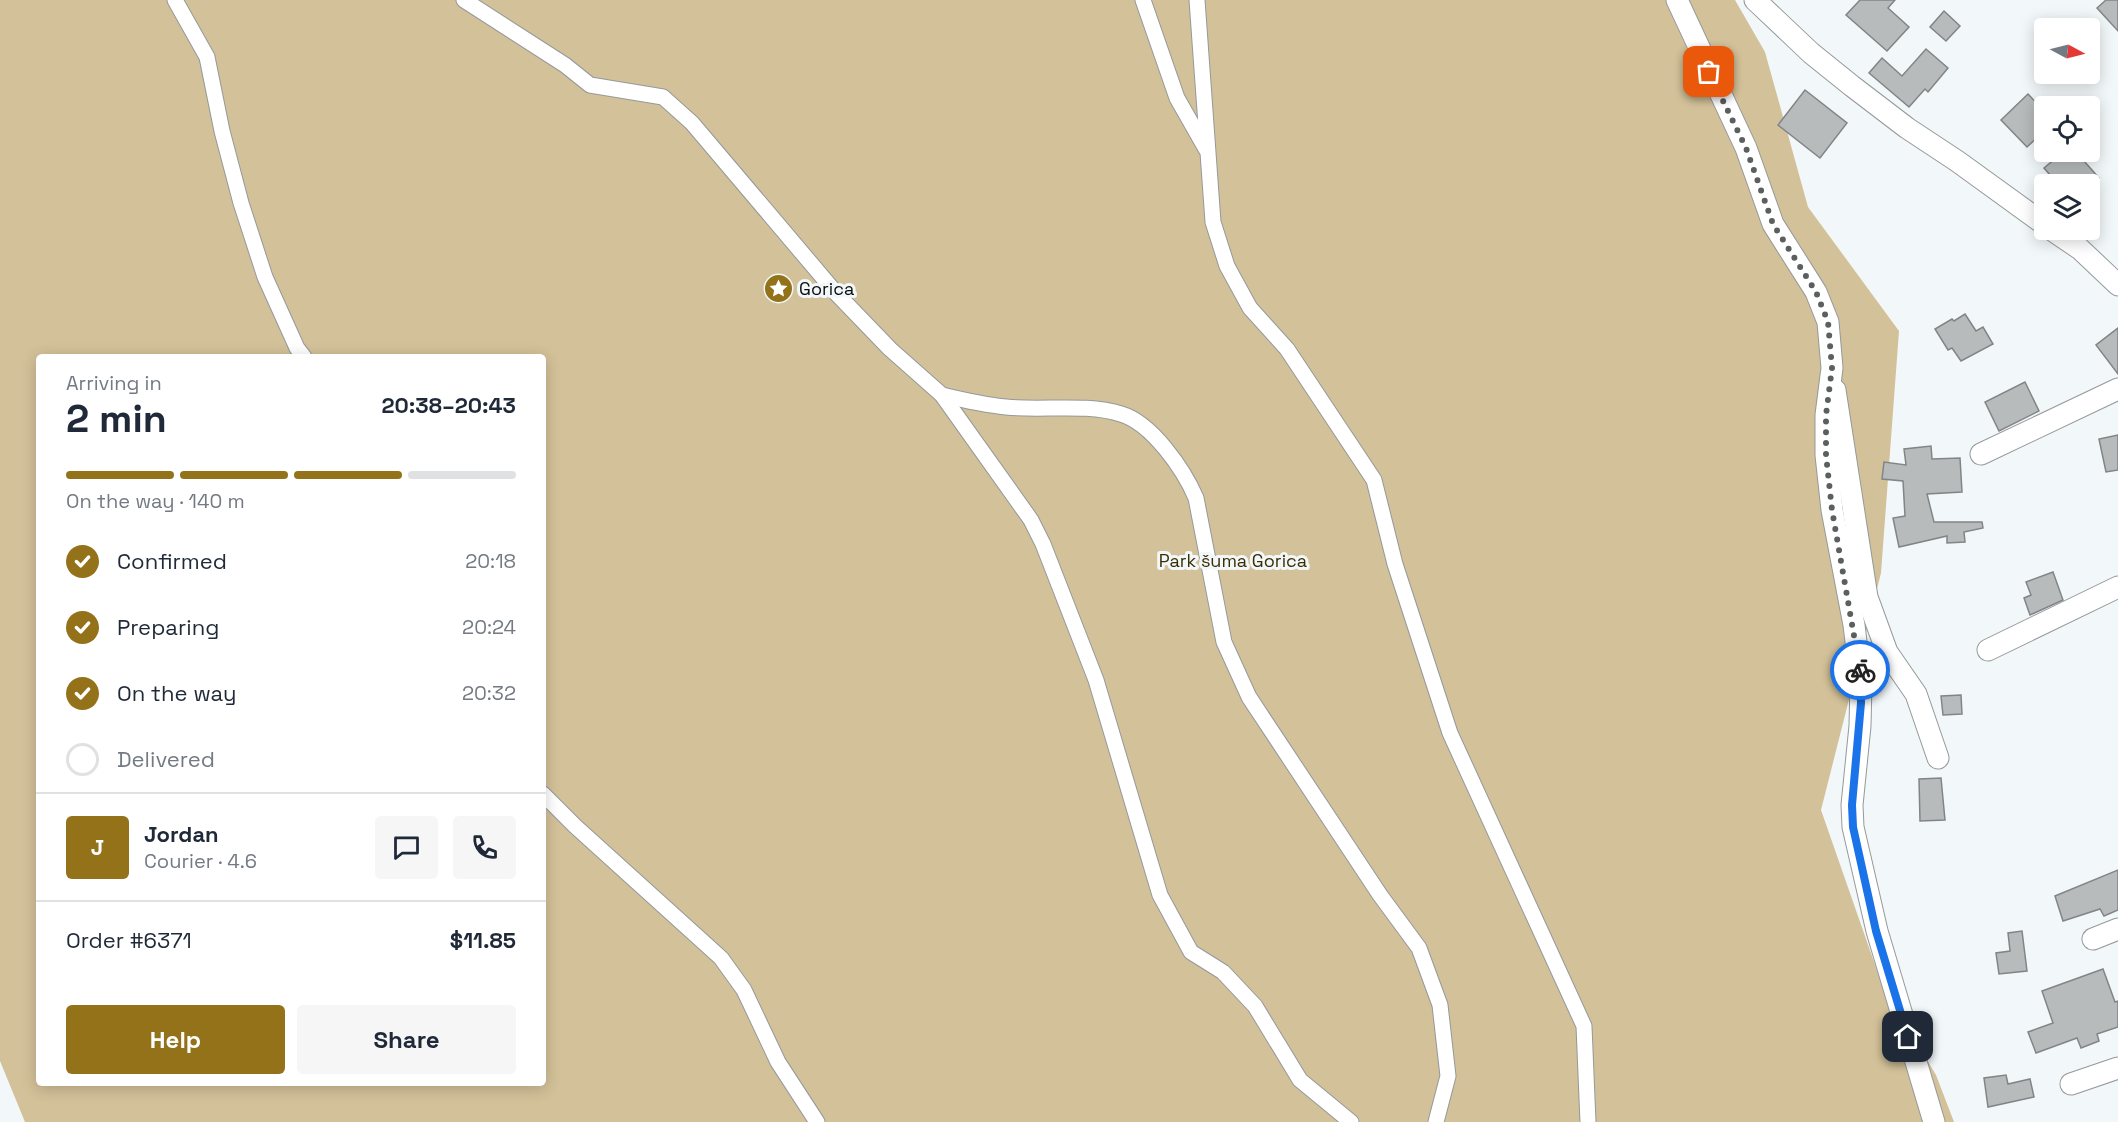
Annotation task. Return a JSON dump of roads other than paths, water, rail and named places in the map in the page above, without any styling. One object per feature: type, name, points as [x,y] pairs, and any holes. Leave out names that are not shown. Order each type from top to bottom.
[{"type":"street","points":[[464,0],[565,65],[590,85],[663,97],[699,131],[837,293],[890,349],[942,395],[1031,520],[1043,544],[1096,680],[1160,895],[1191,952],[1223,972],[1255,1006],[1300,1080],[1350,1122]]},
{"type":"street","points":[[1143,0],[1178,98],[1209,154]]},
{"type":"street","points":[[1197,0],[1213,222],[1227,266],[1250,308],[1287,349],[1374,480],[1395,564],[1450,733],[1584,1026],[1588,1122]]},
{"type":"street","points":[[1677,0],[1746,148],[1773,224],[1821,302],[1831,339],[1831,381],[1826,415],[1826,455],[1832,510],[1854,625],[1861,683],[1860,726],[1852,805],[1853,827],[1876,931],[1934,1122]]},
{"type":"street","points":[[1755,0],[1811,52],[1907,129],[1957,161],[2034,217]]},
{"type":"street","points":[[176,1],[207,57],[222,131],[261,266],[302,354]]},
{"type":"street","points":[[2067,240],[2080,249],[2118,285]]},
{"type":"street","points":[[1831,381],[1839,409],[1867,597],[1887,652],[1916,693],[1938,758]]},
{"type":"street","points":[[1981,454],[2118,388]]},
{"type":"street","points":[[942,395],[1006,407],[1096,410],[1123,414],[1157,438],[1189,482],[1196,498],[1224,642],[1249,698],[1380,895],[1419,948],[1440,1005],[1448,1076],[1436,1122]]},
{"type":"street","points":[[1988,650],[2118,586]]},
{"type":"street","points":[[546,797],[721,958],[744,990],[778,1062],[817,1122]]},
{"type":"street","points":[[2093,939],[2118,929]]},
{"type":"street","points":[[2071,1084],[2118,1068]]},
{"type":"place","name":"Gorica","points":[[778,288]]},
{"type":"park label","name":"Park šuma Gorica","points":[[1233,560]]}]
